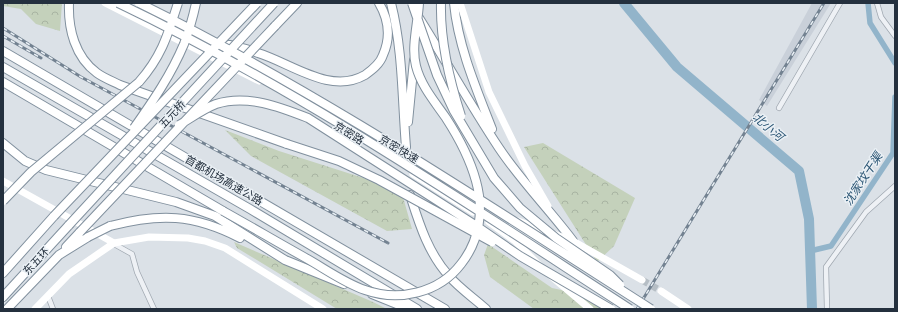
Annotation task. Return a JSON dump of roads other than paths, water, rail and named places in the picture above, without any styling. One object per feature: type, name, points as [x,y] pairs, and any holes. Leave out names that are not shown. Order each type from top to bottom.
[{"type":"highway","points":[[69,3],[72,39],[82,58],[97,73],[120,85],[339,161],[379,180],[520,256],[611,309]]},
{"type":"highway","name":"京密快速","points":[[118,3],[275,85],[412,168],[630,309]]},
{"type":"highway","name":"京密快速","points":[[139,3],[280,77],[417,160],[651,309]]},
{"type":"highway","points":[[3,202],[31,172],[127,93],[143,78],[159,56],[166,41],[178,3]]},
{"type":"highway","points":[[114,154],[159,93],[172,70],[185,43],[196,3]]},
{"type":"highway","name":"五元桥","points":[[54,216],[257,3]]},
{"type":"highway","name":"五元桥","points":[[69,225],[274,3]]},
{"type":"highway","points":[[7,309],[179,125],[297,3]]},
{"type":"highway","points":[[229,45],[258,52],[316,77],[334,82],[360,78],[372,70],[382,58],[387,46],[389,30],[384,12],[379,3]]},
{"type":"highway","points":[[391,3],[397,25],[400,52],[406,147],[406,171],[410,195],[420,227],[432,251],[449,276],[486,309]]},
{"type":"highway","points":[[411,3],[437,75],[454,111],[494,178],[520,208],[556,238],[610,275],[632,296]]},
{"type":"highway","points":[[411,3],[499,148],[573,241]]},
{"type":"highway","points":[[406,147],[420,3]]},
{"type":"highway","points":[[441,3],[444,49],[450,82],[462,119],[474,146]]},
{"type":"highway","points":[[454,3],[460,39],[475,85],[499,148]]},
{"type":"highway","name":"首都机场高速公路","points":[[3,51],[445,309]]},
{"type":"highway","points":[[3,82],[223,210],[365,290],[391,296],[410,294],[430,288],[447,278],[459,266],[473,246],[479,223],[481,202],[467,156],[447,119],[420,79],[416,66],[415,53]]},
{"type":"highway","name":"首都机场高速公路","points":[[3,67],[250,209],[417,309]]},
{"type":"highway","points":[[179,125],[206,108],[227,101],[255,101],[287,110],[308,118],[335,134],[520,256]]},
{"type":"highway","points":[[3,143],[25,161],[46,170],[176,202],[215,216],[285,260]]},
{"type":"highway","name":"东五环","points":[[3,273],[54,216]]},
{"type":"highway","points":[[59,255],[88,237],[110,226],[130,220],[189,218],[208,223],[285,260],[409,309]]},
{"type":"highway","name":"东五环","points":[[3,297],[69,225]]},
{"type":"main road","name":"京密路","points":[[105,3],[275,89],[350,134],[495,226],[515,241],[554,280],[590,309]]},
{"type":"main road","name":"京密路","points":[[143,3],[229,45],[517,221],[573,241],[642,280]]},
{"type":"main road","points":[[460,3],[489,92],[525,166],[552,213]]},
{"type":"main road","points":[[3,181],[114,244]]},
{"type":"main road","points":[[35,309],[69,274],[114,244],[149,237],[188,238],[205,241],[225,248],[323,309]]},
{"type":"main road","points":[[661,291],[688,309]]},
{"type":"street","points":[[778,108],[840,3]]},
{"type":"street","points":[[877,3],[881,17],[895,36]]},
{"type":"street","points":[[827,309],[826,268],[866,212],[895,186]]},
{"type":"street","points":[[114,244],[132,254],[137,272],[154,309]]},
{"type":"street","points":[[48,296],[53,309]]},
{"type":"waterway","name":"北小河","points":[[624,3],[677,67],[799,171],[809,219],[812,309]]},
{"type":"waterway","name":"沈家坟干渠","points":[[868,3],[870,23],[895,63]]},
{"type":"waterway","name":"沈家坟干渠","points":[[810,251],[831,246],[893,153],[895,97]]},
{"type":"tunnel","points":[[642,280],[661,291]]},
{"type":"railway","points":[[637,309],[824,3]]},
{"type":"railway","points":[[3,28],[81,77],[388,243]]},
{"type":"railway","points":[[3,36],[41,58]]}]
